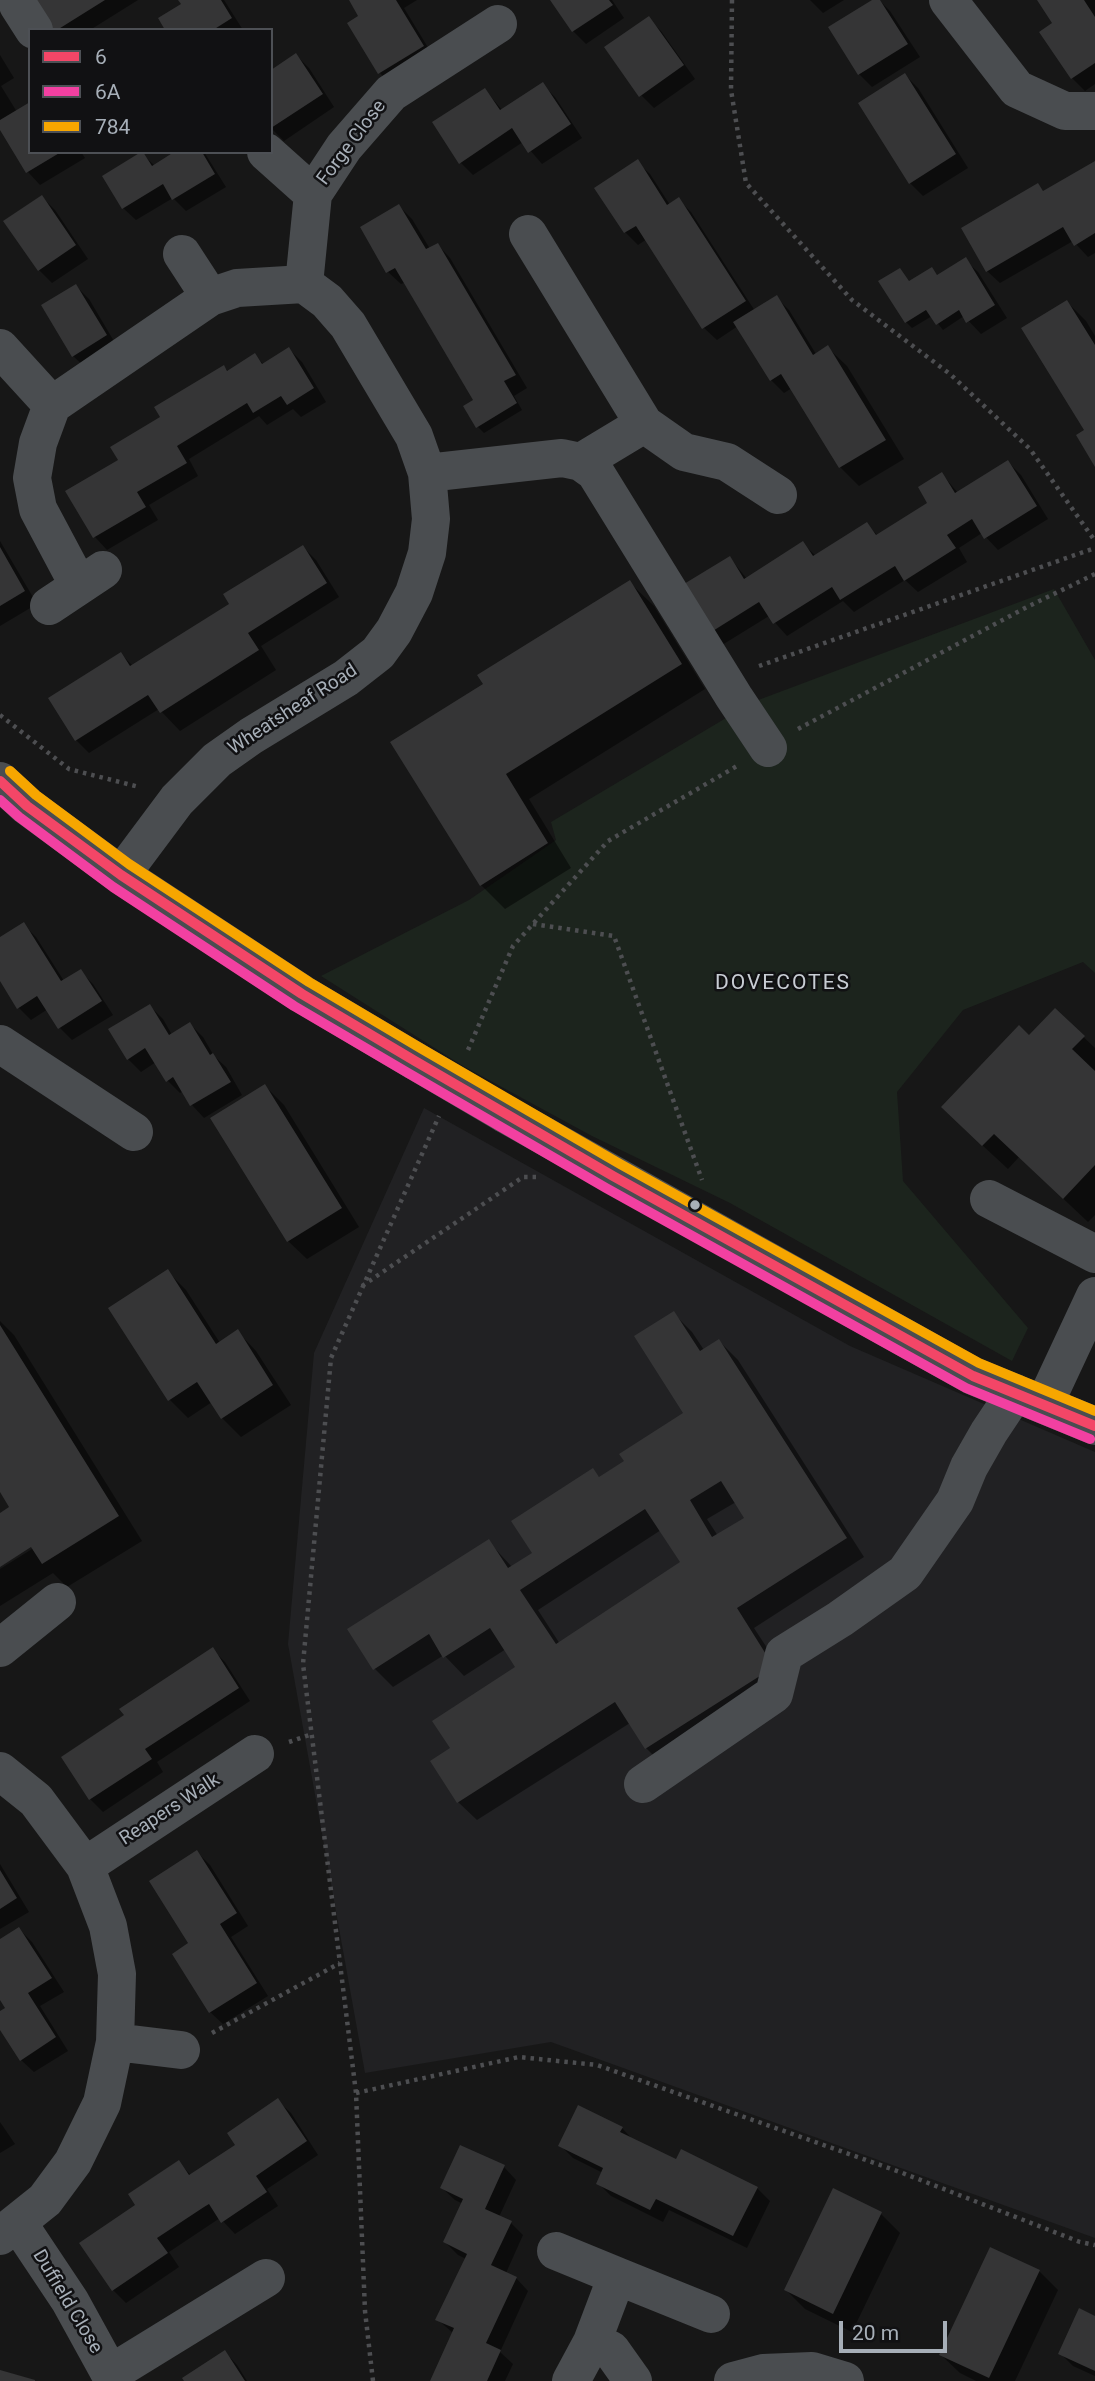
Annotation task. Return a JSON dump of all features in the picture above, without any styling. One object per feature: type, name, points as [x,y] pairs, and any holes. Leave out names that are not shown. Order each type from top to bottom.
[{"type":"street","points":[[948,0],[1017,89],[1065,111],[1095,111]]},
{"type":"street","name":"Forge Close","points":[[304,284],[313,194],[344,147],[391,93],[498,24]]},
{"type":"street","name":"Forge Close","points":[[268,154],[313,194]]},
{"type":"street","points":[[528,234],[644,424],[684,452],[727,462],[778,495]]},
{"type":"street","points":[[181,254],[211,297]]},
{"type":"street","points":[[77,588],[38,509],[32,478],[38,443],[52,405],[211,297],[237,288],[304,284]]},
{"type":"street","name":"Wheatsheaf Road","points":[[121,875],[177,800],[216,761],[251,736],[346,678],[378,653],[394,631],[414,593],[427,553],[431,519],[427,473],[414,436],[348,325],[327,301],[304,284]]},
{"type":"street","points":[[0,348],[52,405]]},
{"type":"street","points":[[581,462],[644,424]]},
{"type":"street","points":[[427,473],[562,458],[581,462],[595,472],[768,748]]},
{"type":"street","points":[[0,781],[27,806],[121,875],[302,994],[415,1061],[961,1369],[1095,1426]]},
{"type":"street","points":[[0,1044],[134,1132]]},
{"type":"street","points":[[989,1199],[1095,1254]]},
{"type":"street","points":[[643,1784],[774,1694],[784,1654],[905,1573],[955,1501],[989,1432],[1029,1399],[1095,1296]]},
{"type":"street","points":[[0,1648],[58,1602]]},
{"type":"street","name":"Reapers Walk","points":[[85,1866],[255,1754]]},
{"type":"street","points":[[0,1771],[36,1800],[85,1866],[108,1926],[117,1974],[115,2042],[102,2103],[73,2162],[45,2200],[9,2229]]},
{"type":"street","points":[[115,2042],[181,2050]]},
{"type":"street","name":"Duffield Close","points":[[9,2229],[70,2301],[112,2378]]},
{"type":"street","points":[[556,2251],[711,2314]]},
{"type":"street","points":[[571,2381],[592,2342],[617,2276]]},
{"type":"street","points":[[112,2378],[266,2278]]},
{"type":"street","points":[[592,2342],[611,2350],[634,2381]]},
{"type":"street","points":[[733,2381],[763,2373],[812,2371],[845,2381]]},
{"type":"path","points":[[732,0],[731,90],[746,183],[852,300],[950,374],[1030,449],[1095,541]]},
{"type":"path","points":[[723,679],[1095,548]]},
{"type":"path","points":[[0,715],[69,769],[131,784],[177,800]]},
{"type":"path","points":[[533,924],[614,936],[704,1184]]},
{"type":"path","points":[[465,1057],[482,1021]]},
{"type":"path","points":[[373,2381],[365,2311],[356,2093],[303,1664],[331,1358],[443,1106]]},
{"type":"path","points":[[361,1287],[523,1177],[549,1177]]},
{"type":"path","points":[[181,2050],[340,1963]]},
{"type":"path","points":[[356,2093],[519,2057],[597,2065],[900,2172],[1080,2242],[1095,2245]]},
{"type":"shaded area","points":[[1054,589],[1095,660],[1095,973],[1083,962],[963,1010],[897,1092],[903,1181],[1028,1328],[1012,1361],[730,1203],[592,1136],[463,1066],[321,976],[469,900],[556,840],[551,822],[753,702]]},
{"type":"shaded area","points":[[424,1108],[850,1346],[1095,1452],[1095,2238],[551,2042],[365,2073],[288,1644],[314,1353]]},
{"type":"building","points":[[31,0],[105,0],[60,28],[48,28]]},
{"type":"building","points":[[178,0],[221,0],[232,18],[216,28],[164,28],[158,18],[181,4]]},
{"type":"building","points":[[349,0],[396,0],[424,46],[378,74],[347,23],[358,16]]},
{"type":"building","points":[[550,0],[609,0],[613,5],[572,32]]},
{"type":"building","points":[[872,0],[880,0],[908,44],[858,75],[828,27]]},
{"type":"building","points":[[1037,0],[1084,0],[1095,17],[1095,63],[1071,79],[1039,32],[1052,23]]},
{"type":"building","points":[[649,16],[684,65],[639,97],[604,47]]},
{"type":"building","points":[[296,53],[323,94],[273,127],[273,69]]},
{"type":"building","points":[[905,73],[956,154],[909,184],[858,103]]},
{"type":"building","points":[[543,82],[571,124],[528,153],[512,128],[459,164],[432,122],[485,88],[500,110]]},
{"type":"building","points":[[28,103],[28,154],[58,154],[26,173],[0,130],[0,120]]},
{"type":"building","points":[[138,154],[144,154],[152,166],[171,154],[203,154],[215,174],[172,200],[163,184],[122,209],[102,176]]},
{"type":"building","points":[[638,159],[667,205],[679,197],[746,301],[702,329],[636,226],[624,233],[594,188]]},
{"type":"building","points":[[1095,161],[1095,233],[1074,246],[1063,227],[986,272],[961,228],[1038,183],[1043,191]]},
{"type":"building","points":[[42,195],[76,245],[38,271],[3,221]]},
{"type":"building","points":[[399,204],[426,249],[438,243],[516,375],[504,381],[517,403],[476,428],[463,406],[473,400],[395,268],[386,273],[360,227]]},
{"type":"building","points":[[966,257],[995,305],[966,323],[959,310],[936,325],[926,310],[905,323],[878,281],[900,268],[909,281],[932,267],[937,275]]},
{"type":"building","points":[[76,284],[107,335],[72,357],[41,305]]},
{"type":"building","points":[[777,295],[813,355],[828,345],[886,440],[839,468],[781,374],[770,381],[733,322]]},
{"type":"building","points":[[1067,300],[1095,345],[1095,467],[1076,435],[1084,430],[1021,328]]},
{"type":"building","points":[[289,347],[314,388],[287,405],[281,396],[253,413],[247,403],[177,446],[187,463],[137,492],[146,507],[93,538],[65,491],[118,460],[110,447],[160,417],[154,407],[224,365],[227,371],[255,353],[262,364]]},
{"type":"building","points":[[1008,460],[1037,506],[984,539],[972,519],[947,535],[956,548],[904,581],[895,566],[840,600],[832,587],[773,624],[759,602],[708,634],[679,587],[730,556],[744,579],[803,541],[813,556],[867,522],[876,535],[927,503],[918,487],[942,472],[955,493]]},
{"type":"building","points":[[303,545],[327,583],[248,633],[259,650],[160,713],[148,695],[75,741],[48,698],[121,652],[130,666],[229,604],[223,594]]},
{"type":"building","points":[[0,547],[25,591],[0,606]]},
{"type":"building","points":[[630,580],[682,664],[506,774],[548,843],[480,886],[390,742],[483,684],[477,675]]},
{"type":"building","points":[[24,922],[61,981],[81,969],[102,1001],[58,1029],[37,996],[17,1009],[0,981],[0,937]]},
{"type":"building","points":[[150,1004],[169,1035],[190,1022],[210,1055],[213,1053],[231,1082],[190,1106],[173,1077],[166,1082],[145,1048],[127,1060],[108,1029]]},
{"type":"building","points":[[1055,1008],[1085,1036],[1072,1049],[1095,1071],[1095,1165],[1063,1199],[994,1134],[982,1146],[941,1107],[1019,1025],[1029,1035]]},
{"type":"building","points":[[265,1084],[342,1208],[287,1242],[210,1118]]},
{"type":"building","points":[[168,1269],[216,1344],[238,1329],[273,1385],[221,1419],[197,1382],[168,1401],[108,1308]]},
{"type":"building","points":[[674,1311],[700,1351],[719,1339],[847,1538],[737,1608],[774,1667],[645,1749],[615,1702],[457,1803],[430,1761],[450,1748],[432,1721],[515,1667],[490,1628],[443,1658],[429,1634],[373,1670],[347,1629],[489,1539],[508,1568],[532,1553],[511,1521],[593,1468],[599,1477],[624,1461],[619,1454],[683,1413],[634,1336]],"holes":[[[721,1481],[744,1518],[712,1537],[690,1500]],[[645,1509],[680,1562],[556,1644],[520,1590]]]},
{"type":"building","points":[[0,1325],[119,1516],[42,1564],[31,1547],[0,1567],[0,1513],[9,1507],[0,1492]]},
{"type":"building","points":[[213,1647],[239,1688],[145,1749],[152,1759],[89,1800],[61,1757],[124,1715],[119,1709]]},
{"type":"building","points":[[197,1850],[237,1913],[220,1924],[257,1983],[209,2013],[172,1954],[188,1943],[149,1881]]},
{"type":"building","points":[[0,1870],[17,1898],[0,1909]]},
{"type":"building","points":[[19,1927],[52,1978],[28,1993],[56,2037],[20,2061],[0,2030],[0,2011],[5,2008],[0,2000],[0,1939]]},
{"type":"building","points":[[278,2098],[307,2141],[256,2176],[267,2192],[221,2223],[209,2204],[204,2207],[157,2238],[168,2253],[112,2291],[79,2243],[135,2205],[128,2194],[179,2160],[189,2175],[235,2145],[227,2133]]},
{"type":"building","points":[[578,2105],[623,2127],[620,2132],[676,2159],[681,2149],[758,2187],[733,2236],[656,2199],[650,2210],[596,2184],[603,2168],[558,2146]]},
{"type":"building","points":[[460,2145],[505,2165],[485,2209],[512,2221],[491,2265],[517,2277],[486,2343],[501,2350],[487,2381],[430,2381],[454,2328],[435,2320],[467,2254],[443,2242],[463,2199],[440,2188]]},
{"type":"building","points":[[833,2188],[882,2212],[833,2314],[784,2290]]},
{"type":"building","points":[[990,2247],[1040,2270],[989,2378],[939,2355]]},
{"type":"building","points":[[1079,2308],[1095,2316],[1095,2371],[1058,2354]]},
{"type":"building","points":[[225,2350],[245,2381],[184,2381],[182,2378]]},
{"type":"building","points":[[0,2370],[35,2380],[35,2381],[0,2381]]},
{"type":"transit line","name":"784","points":[[10,771],[36,795],[129,864],[309,982],[422,1049],[620,1164],[979,1363],[1095,1411]]},
{"type":"transit line","name":"6","points":[[0,781],[27,806],[121,875],[302,994],[415,1061],[613,1176],[973,1376],[1095,1426]]},
{"type":"transit line","name":"6A","points":[[0,800],[113,887],[294,1006],[408,1073],[606,1188],[966,1388],[1090,1439]]},
{"type":"district","name":"DOVECOTES","points":[[783,984]]}]
